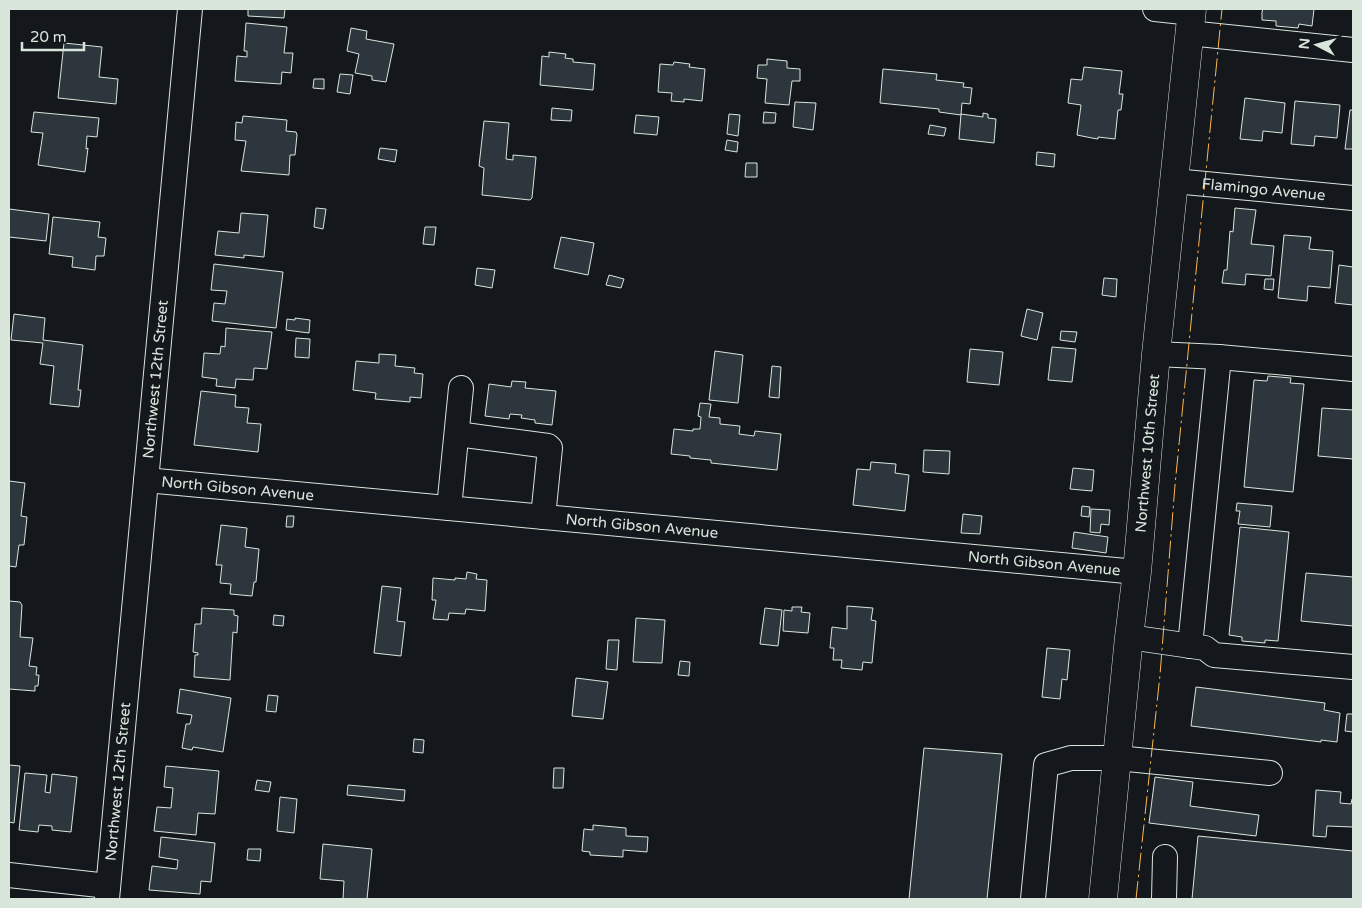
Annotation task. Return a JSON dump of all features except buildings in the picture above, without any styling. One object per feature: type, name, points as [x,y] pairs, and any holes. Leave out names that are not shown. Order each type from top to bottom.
[{"type":"main road","name":"Northwest 10th Street","points":[[1103,899],[1191,18]]},
{"type":"street","name":"Northwest 12th Street","points":[[108,892],[190,9]]},
{"type":"street","points":[[1155,9],[1191,18],[1353,50]]},
{"type":"street","name":"Flamingo Avenue","points":[[1174,181],[1353,198]]},
{"type":"street","points":[[1156,354],[1219,357],[1353,369]]},
{"type":"street","points":[[1190,646],[1219,357]]},
{"type":"street","points":[[449,508],[461,388]]},
{"type":"street","points":[[456,434],[548,446],[550,448],[543,517]]},
{"type":"street","name":"North Gibson Avenue","points":[[146,480],[1137,572]]},
{"type":"street","points":[[1129,637],[1205,648],[1214,655],[1353,667]]},
{"type":"street","points":[[1033,899],[1046,765],[1071,758],[1117,758],[1270,772]]},
{"type":"street","points":[[1164,899],[1165,857]]},
{"type":"street","points":[[9,875],[108,892]]},
{"type":"power","points":[[1136,899],[1160,675],[1175,485],[1222,9]]}]
